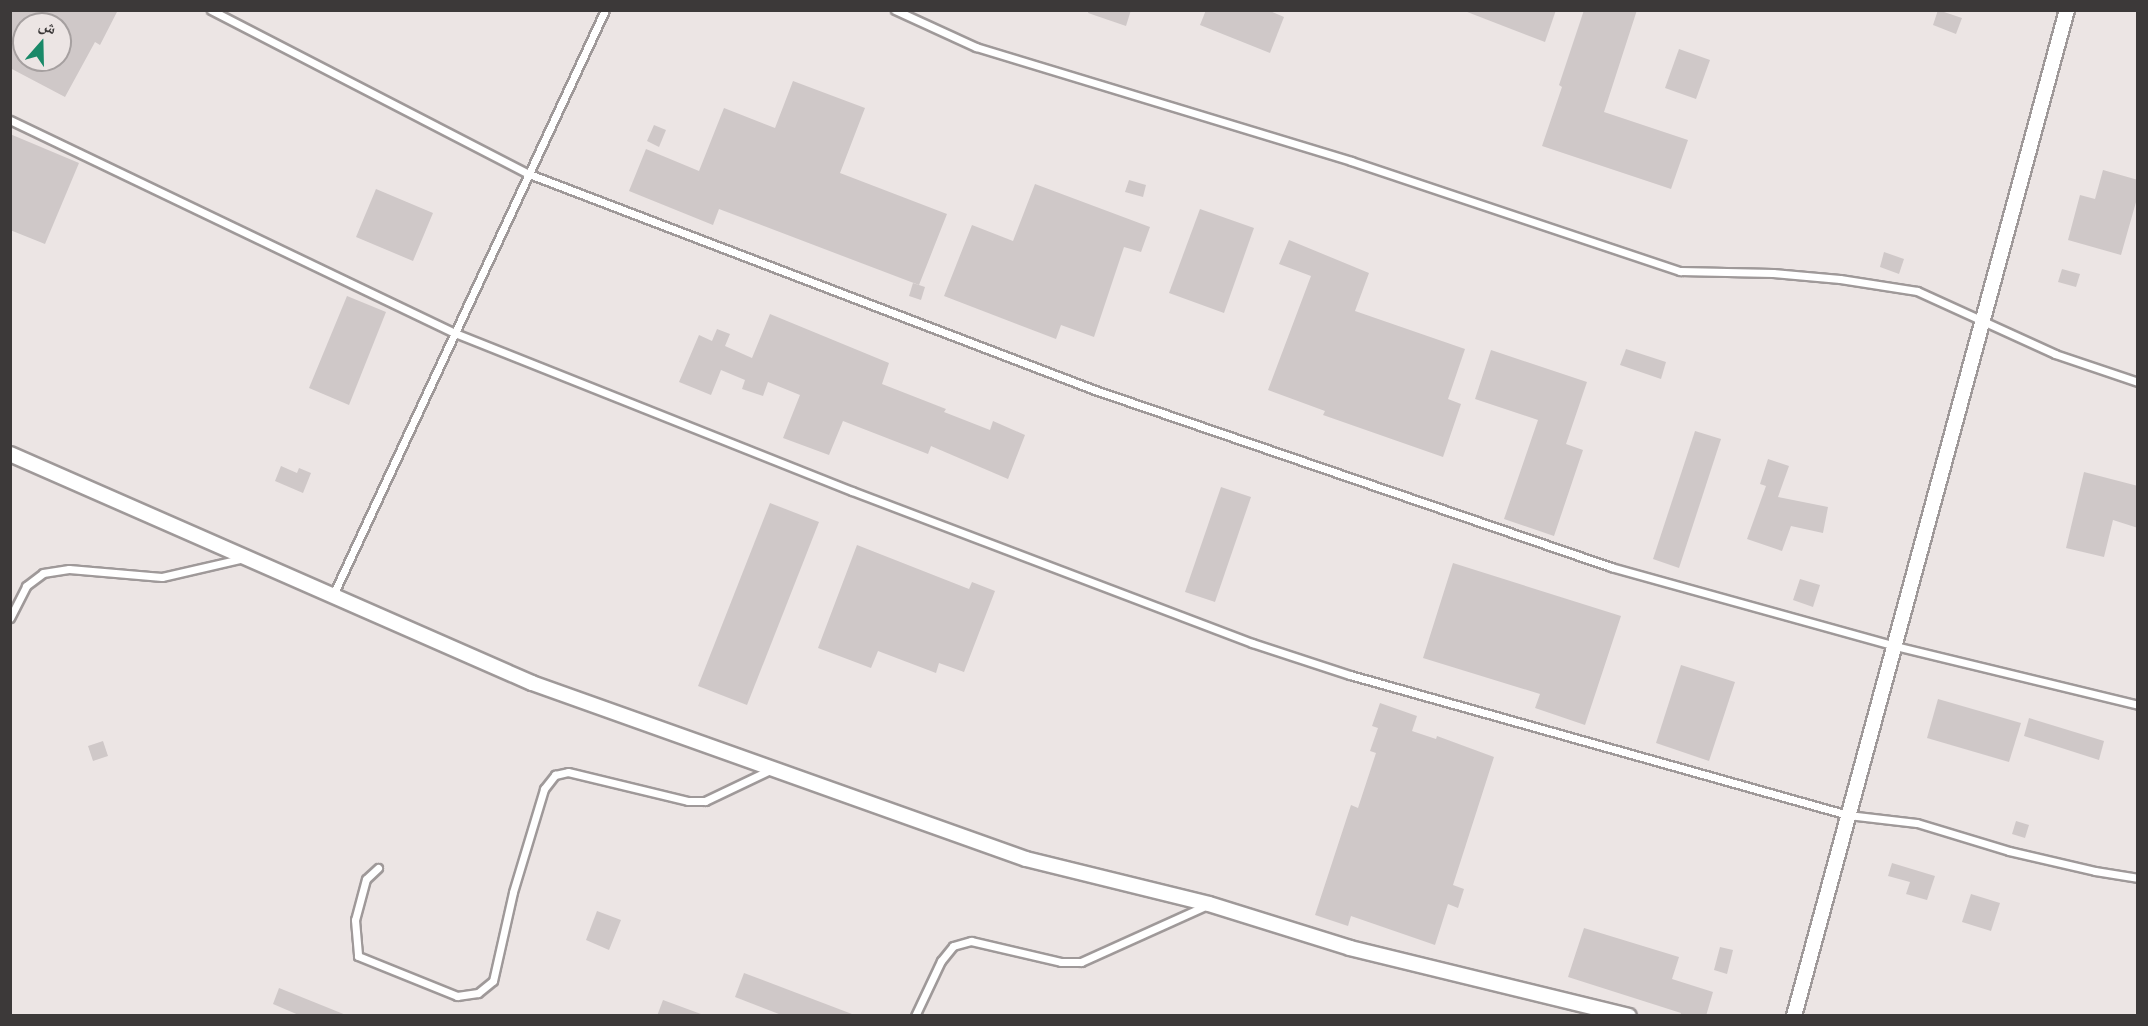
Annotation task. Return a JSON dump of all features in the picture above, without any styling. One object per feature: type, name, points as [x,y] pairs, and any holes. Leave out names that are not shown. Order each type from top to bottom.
[{"type":"street","points":[[1794,1016],[1981,319],[2067,10]]},
{"type":"street","points":[[10,454],[532,683],[1026,859],[1209,904],[1350,948],[1629,1016]]},
{"type":"lane","points":[[211,10],[529,174],[1084,386],[1611,567],[1895,646],[2138,705]]},
{"type":"lane","points":[[333,595],[605,10]]},
{"type":"lane","points":[[895,10],[976,47],[1351,161],[1680,271],[1773,273],[1917,291],[2055,354],[2138,382]]},
{"type":"lane","points":[[10,120],[455,333],[852,491],[1252,643],[1395,688],[1848,815],[1917,823],[2009,851],[2095,871],[2138,878]]},
{"type":"lane","points":[[10,618],[27,586],[44,573],[69,569],[162,577],[247,558]]},
{"type":"lane","points":[[378,868],[366,879],[355,920],[358,956],[458,996],[478,993],[493,981],[520,869],[544,789],[555,775],[568,772],[688,801],[705,801],[772,769]]},
{"type":"lane","points":[[915,1016],[941,961],[953,946],[971,941],[1061,962],[1081,962],[1209,904]]},
{"type":"building","points":[[10,10],[118,10],[100,45],[95,42],[65,97],[18,72],[72,72],[72,12],[12,12],[12,69],[10,68]]},
{"type":"building","points":[[1089,10],[1131,10],[1126,26],[1088,13]]},
{"type":"building","points":[[1206,10],[1268,10],[1284,17],[1270,53],[1200,25]]},
{"type":"building","points":[[1462,10],[1556,10],[1545,42]]},
{"type":"building","points":[[1584,10],[1637,10],[1604,112],[1688,140],[1671,189],[1542,146]]},
{"type":"building","points":[[1938,10],[1962,18],[1956,34],[1933,25]]},
{"type":"building","points":[[1679,49],[1710,60],[1696,99],[1665,88]]},
{"type":"building","points":[[793,81],[865,108],[840,173],[947,214],[919,285],[719,209],[713,225],[629,191],[646,149],[699,171],[724,108],[775,128]]},
{"type":"building","points":[[654,125],[666,130],[659,147],[647,141]]},
{"type":"building","points":[[10,134],[79,163],[45,244],[10,230]]},
{"type":"building","points":[[2103,170],[2138,180],[2138,195],[2121,255],[2068,240],[2080,195],[2095,199]]},
{"type":"building","points":[[1129,180],[1146,185],[1143,197],[1125,192]]},
{"type":"building","points":[[1035,184],[1150,227],[1141,252],[1124,247],[1094,337],[1061,325],[1056,339],[944,296],[972,225],[1013,241]]},
{"type":"building","points":[[376,189],[433,213],[413,261],[356,237]]},
{"type":"building","points":[[1200,209],[1254,228],[1224,313],[1169,293]]},
{"type":"building","points":[[1289,240],[1369,273],[1355,311],[1465,349],[1448,399],[1461,404],[1443,457],[1323,415],[1325,411],[1268,390],[1311,276],[1279,264]]},
{"type":"building","points":[[1884,252],[1904,259],[1899,274],[1880,267]]},
{"type":"building","points":[[2062,269],[2080,274],[2076,287],[2058,282]]},
{"type":"building","points":[[913,283],[925,287],[921,300],[909,296]]},
{"type":"building","points":[[347,296],[386,312],[349,405],[309,388]]},
{"type":"building","points":[[770,314],[889,363],[882,384],[946,409],[944,412],[990,430],[993,421],[1025,435],[1008,479],[931,446],[928,454],[843,421],[829,455],[783,438],[800,395],[768,382],[763,396],[742,389],[745,380],[721,370],[711,395],[679,382],[699,335],[712,341],[717,329],[730,334],[725,346],[752,358]]},
{"type":"building","points":[[1626,349],[1666,362],[1661,379],[1620,365]]},
{"type":"building","points":[[1491,350],[1587,382],[1566,444],[1583,450],[1554,536],[1504,519],[1538,420],[1475,399]]},
{"type":"building","points":[[1695,431],[1721,439],[1679,568],[1653,559]]},
{"type":"building","points":[[1768,459],[1789,466],[1778,497],[1828,507],[1823,533],[1791,526],[1782,551],[1747,539],[1766,486],[1760,484]]},
{"type":"building","points":[[281,466],[297,473],[299,468],[311,473],[303,493],[275,481]]},
{"type":"building","points":[[2084,472],[2138,486],[2138,528],[2113,520],[2104,557],[2066,548]]},
{"type":"building","points":[[1221,487],[1251,497],[1215,602],[1185,592]]},
{"type":"building","points":[[770,503],[819,522],[747,705],[698,686]]},
{"type":"building","points":[[857,545],[969,589],[972,582],[995,591],[964,672],[939,663],[936,673],[878,651],[871,668],[818,648]]},
{"type":"building","points":[[1453,563],[1621,616],[1585,725],[1535,708],[1540,694],[1423,658]]},
{"type":"building","points":[[1800,579],[1820,585],[1813,607],[1793,600]]},
{"type":"building","points":[[1681,665],[1735,682],[1709,761],[1656,743]]},
{"type":"building","points":[[1938,699],[2021,723],[2009,762],[1927,738]]},
{"type":"building","points":[[1380,703],[1417,716],[1412,731],[1436,739],[1437,736],[1494,757],[1453,885],[1464,889],[1458,908],[1448,904],[1435,945],[1351,916],[1348,926],[1315,915],[1351,805],[1358,808],[1376,753],[1370,751],[1378,728],[1372,726]]},
{"type":"building","points":[[2029,718],[2104,741],[2099,760],[2024,736]]},
{"type":"building","points":[[103,741],[108,756],[93,761],[88,746]]},
{"type":"building","points":[[2016,821],[2029,825],[2025,838],[2012,834]]},
{"type":"building","points":[[1892,863],[1935,876],[1927,900],[1906,894],[1910,882],[1888,876]]},
{"type":"building","points":[[1971,894],[2000,903],[1991,931],[1962,922]]},
{"type":"building","points":[[597,911],[621,920],[609,950],[586,940]]},
{"type":"building","points":[[1584,928],[1679,957],[1672,979],[1713,992],[1706,1016],[1680,1016],[1681,1013],[1568,977]]},
{"type":"building","points":[[1720,947],[1733,950],[1727,974],[1714,970]]},
{"type":"building","points":[[744,973],[852,1014],[852,1016],[784,1016],[735,997]]},
{"type":"building","points":[[279,988],[346,1016],[301,1016],[273,1004]]},
{"type":"building","points":[[663,1000],[701,1014],[700,1016],[657,1016]]}]
